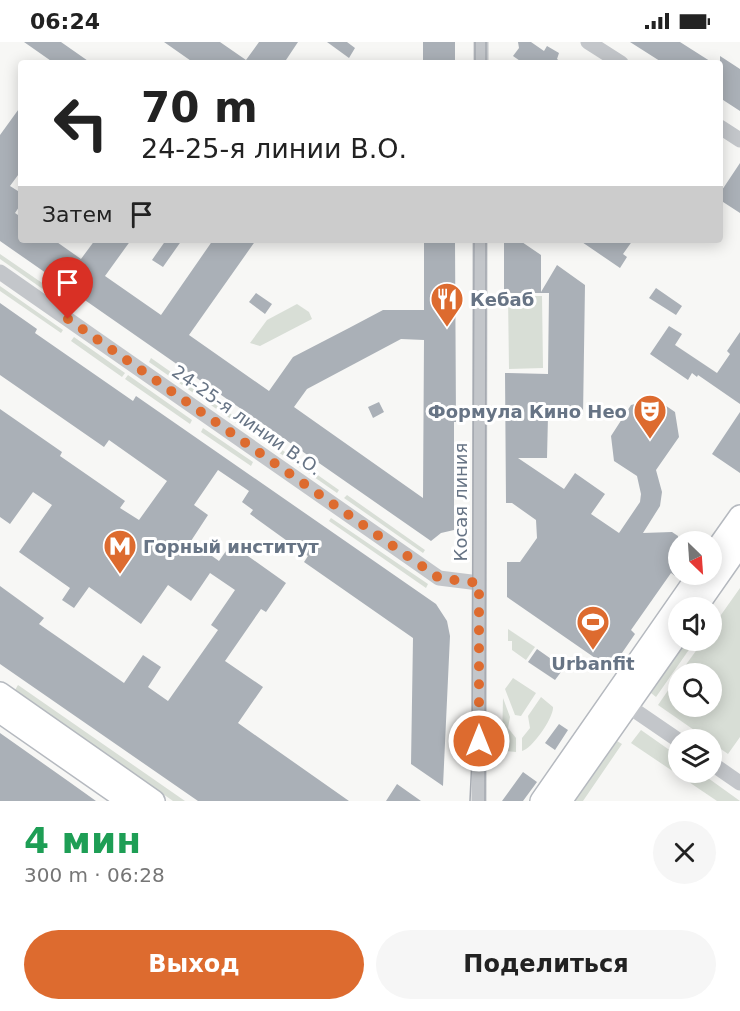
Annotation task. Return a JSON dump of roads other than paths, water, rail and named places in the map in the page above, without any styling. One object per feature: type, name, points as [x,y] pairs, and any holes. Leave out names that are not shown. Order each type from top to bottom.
[{"type":"main road","points":[[722,541],[740,516]]},
{"type":"main road","points":[[704,597],[740,545]]},
{"type":"main road","points":[[561,801],[692,585]]},
{"type":"main road","points":[[541,801],[668,646]]},
{"type":"main road","points":[[0,693],[154,801]]},
{"type":"main road","points":[[0,712],[128,801]]},
{"type":"street","points":[[481,42],[481,60]]},
{"type":"street","points":[[588,42],[616,60]]},
{"type":"street","points":[[723,130],[740,140]]},
{"type":"street","name":"Косая линия","points":[[479,801],[480,243]]},
{"type":"street","name":"24-25-я линии В.О.","points":[[0,272],[439,578],[479,583]]},
{"type":"street","points":[[621,701],[668,733]]},
{"type":"street","points":[[722,771],[740,783]]},
{"type":"tram line","points":[[475,42],[475,60]]},
{"type":"tram line","points":[[486,42],[486,60]]},
{"type":"tram line","points":[[470,801],[474,243]]},
{"type":"tram line","points":[[485,801],[486,243]]},
{"type":"place","name":"Кебаб","points":[[447,328]]},
{"type":"place","name":"Формула Кино Нео","points":[[650,440]]},
{"type":"place","name":"Горный институт","points":[[120,575]]},
{"type":"place","name":"Urbanfit","points":[[593,651]]}]
